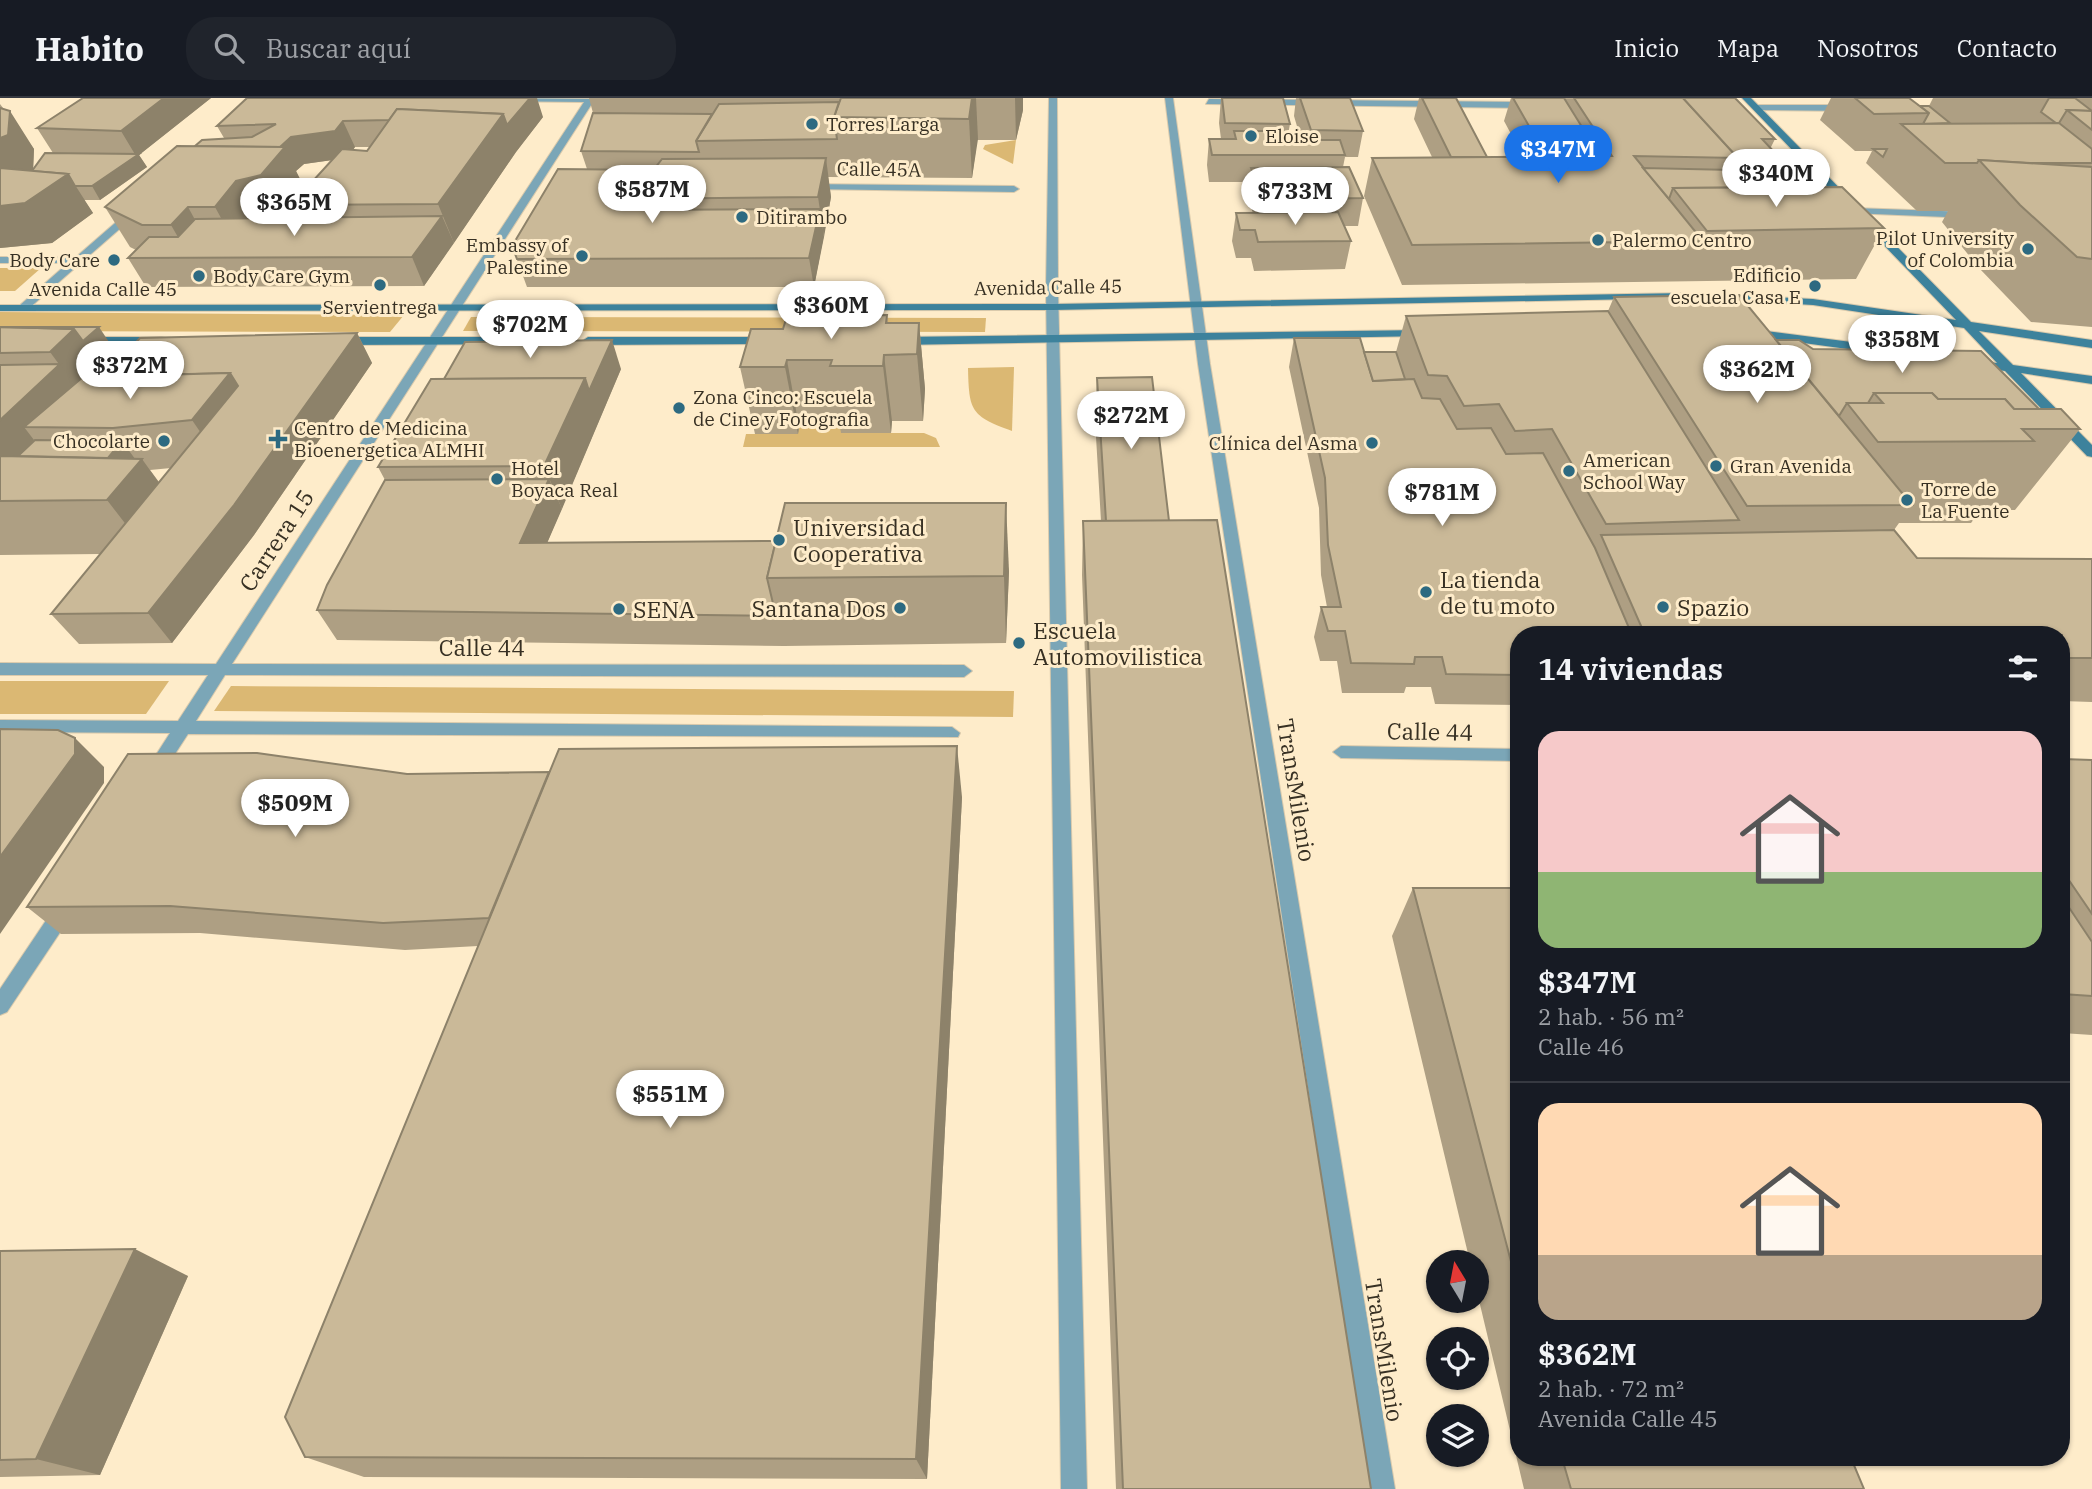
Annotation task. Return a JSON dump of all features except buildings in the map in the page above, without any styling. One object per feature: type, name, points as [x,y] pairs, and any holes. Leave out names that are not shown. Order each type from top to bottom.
[{"type":"main road","points":[[1747,104],[2092,453]]},
{"type":"main road","name":"Avenida Calle 45","points":[[0,308],[1053,307],[1696,296]]},
{"type":"main road","points":[[1710,297],[1812,302],[2092,344]]},
{"type":"main road","points":[[1736,332],[1930,356]]},
{"type":"main road","points":[[892,341],[1433,334]]},
{"type":"main road","points":[[68,341],[178,341]]},
{"type":"main road","points":[[328,341],[780,341]]},
{"type":"main road","points":[[1956,360],[2092,380]]},
{"type":"street","points":[[478,98],[604,99]]},
{"type":"street","points":[[1053,98],[1053,341],[1074,1489]]},
{"type":"street","name":"TransMilenio","points":[[1169,98],[1196,304],[1382,1489]]},
{"type":"street","name":"Carrera 15","points":[[146,785],[590,99]]},
{"type":"street","points":[[1209,102],[1545,105]]},
{"type":"street","points":[[1747,104],[1860,108]]},
{"type":"street","points":[[534,185],[548,185]]},
{"type":"street","name":"Calle 45A","points":[[790,186],[1014,189]]},
{"type":"street","points":[[23,308],[139,208]]},
{"type":"street","points":[[1854,211],[1981,215]]},
{"type":"street","points":[[0,260],[77,260]]},
{"type":"street","points":[[136,356],[150,341]]},
{"type":"street","name":"Calle 44","points":[[0,669],[964,671]]},
{"type":"street","points":[[0,726],[952,733]]},
{"type":"street","name":"Calle 44","points":[[1340,752],[1510,755]]},
{"type":"street","points":[[0,1006],[77,889]]},
{"type":"shaded area","points":[[1016,140],[1013,164],[983,149],[985,145]]},
{"type":"shaded area","points":[[0,268],[41,268],[15,291],[0,291]]},
{"type":"shaded area","points":[[0,312],[404,315],[390,332],[0,331]]},
{"type":"shaded area","points":[[471,317],[986,318],[985,332],[463,331]]},
{"type":"shaded area","points":[[1014,367],[1012,431],[988,421],[975,410],[969,393],[968,368]]},
{"type":"shaded area","points":[[799,427],[842,427],[842,433],[924,433],[936,438],[940,447],[743,447],[746,434],[797,434]]},
{"type":"shaded area","points":[[0,681],[169,681],[146,714],[0,714]]},
{"type":"shaded area","points":[[231,686],[1014,691],[1013,717],[214,711]]},
{"type":"place","name":"Torres Larga","points":[[812,124]]},
{"type":"place","name":"Eloise","points":[[1251,136]]},
{"type":"place","name":"Ditirambo","points":[[742,217]]},
{"type":"place","name":"Palermo Centro","points":[[1598,240]]},
{"type":"place","name":"Pilot University of Colombia","points":[[2028,249]]},
{"type":"place","name":"Embassy of Palestine","points":[[582,256]]},
{"type":"place","name":"Body Care","points":[[114,260]]},
{"type":"place","name":"Body Care Gym","points":[[199,276]]},
{"type":"place","name":"Servientrega","points":[[380,285]]},
{"type":"place","name":"Edificio escuela Casa E","points":[[1815,286]]},
{"type":"place","name":"Zona Cinco: Escuela de Cine y Fotografia","points":[[679,408]]},
{"type":"place","name":"Centro de Medicina Bioenergetica ALMHI","points":[[278,439]]},
{"type":"place","name":"Chocolarte","points":[[164,441]]},
{"type":"place","name":"Clínica del Asma","points":[[1372,443]]},
{"type":"place","name":"Gran Avenida","points":[[1716,466]]},
{"type":"place","name":"American School Way","points":[[1569,471]]},
{"type":"place","name":"Hotel Boyaca Real","points":[[497,479]]},
{"type":"place","name":"Torre de La Fuente","points":[[1907,500]]},
{"type":"place","name":"Universidad Cooperativa","points":[[779,540]]},
{"type":"place","name":"La tienda de tu moto","points":[[1426,592]]},
{"type":"place","name":"Spazio","points":[[1663,607]]},
{"type":"place","name":"Santana Dos","points":[[900,608]]},
{"type":"place","name":"SENA","points":[[619,609]]},
{"type":"place","name":"Escuela Automovilistica","points":[[1019,643]]}]
